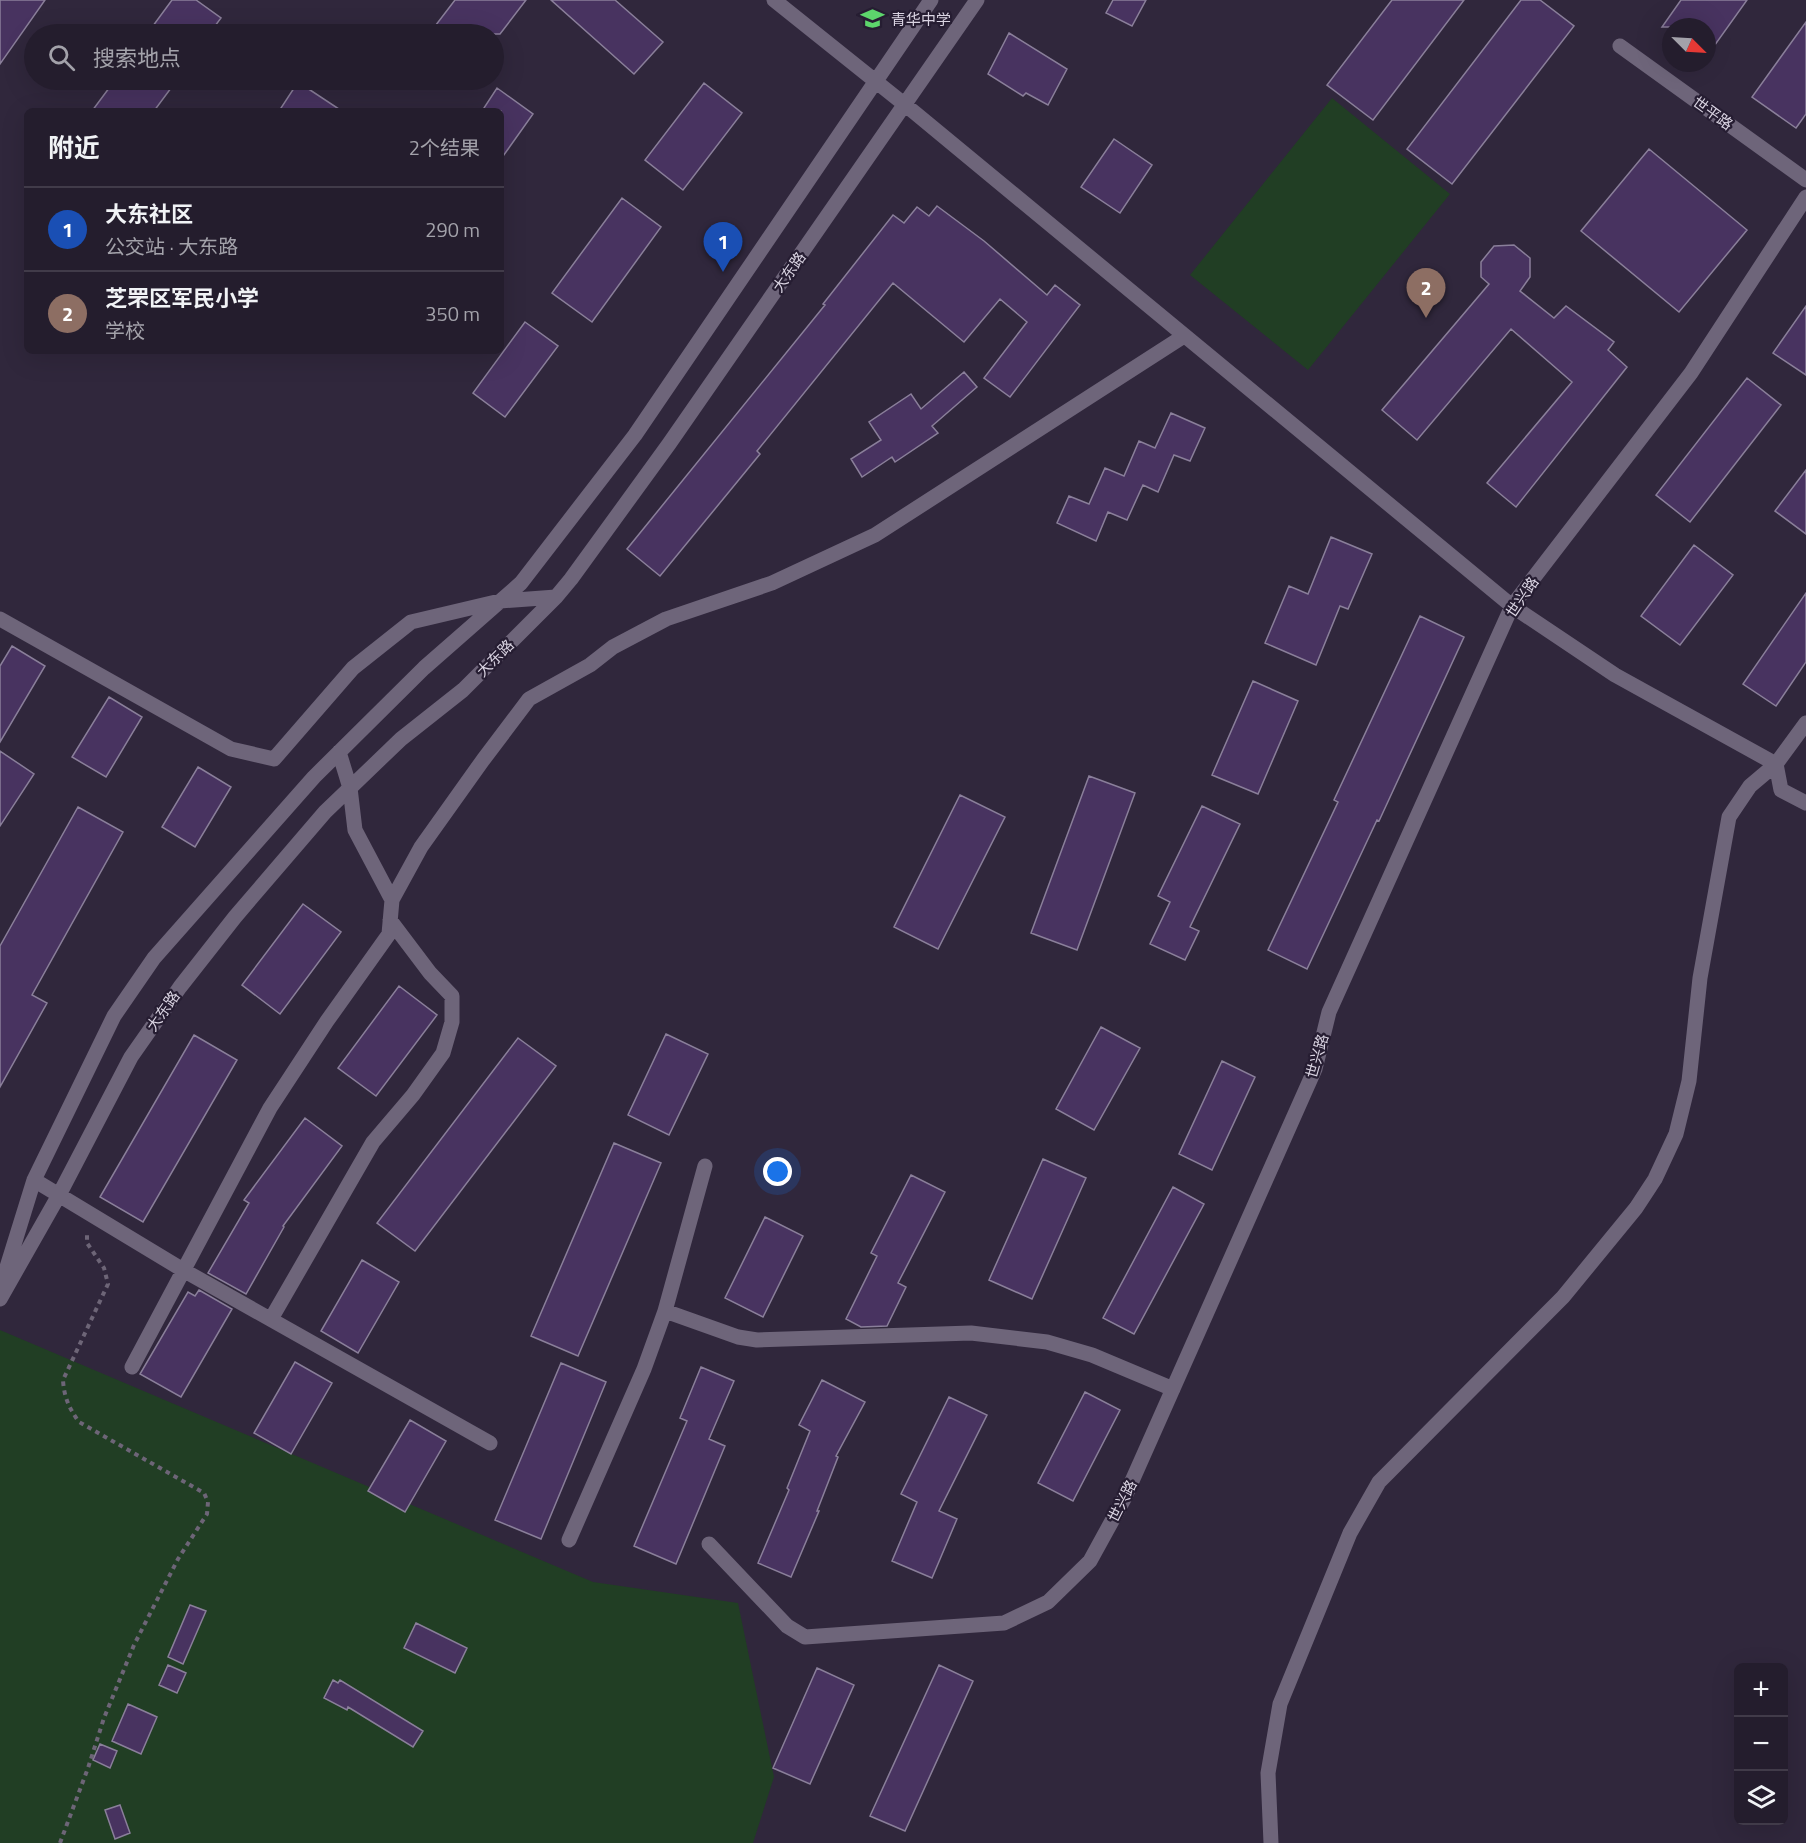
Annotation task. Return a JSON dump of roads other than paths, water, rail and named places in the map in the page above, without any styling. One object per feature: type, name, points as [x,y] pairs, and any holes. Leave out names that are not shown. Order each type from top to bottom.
[{"type":"street","points":[[774,0],[1512,606],[1615,675],[1776,764]]},
{"type":"street","points":[[0,1290],[33,1180],[114,1016],[154,958],[314,777],[424,668],[521,583],[635,435],[931,0]]},
{"type":"street","name":"大东路","points":[[0,1299],[59,1195],[131,1057],[180,987],[235,917],[325,812],[401,739],[463,690],[556,597],[571,579],[669,444],[977,0]]},
{"type":"street","name":"世平路","points":[[1620,46],[1806,180]]},
{"type":"street","name":"世兴路","points":[[709,1544],[787,1626],[805,1637],[1004,1623],[1048,1602],[1090,1561],[1124,1499],[1315,1070],[1329,1012],[1512,606],[1691,373],[1806,197]]},
{"type":"street","points":[[132,1367],[270,1108],[327,1020],[389,934],[392,900],[421,847],[529,699],[590,665],[613,647],[666,619],[772,584],[875,535],[1184,336]]},
{"type":"street","points":[[0,619],[231,749],[274,759],[352,668],[411,622],[500,602],[556,597]]},
{"type":"street","points":[[1271,1843],[1268,1773],[1280,1704],[1350,1533],[1379,1482],[1563,1297],[1636,1208],[1655,1179],[1676,1134],[1689,1081],[1700,978],[1729,817],[1750,786],[1776,764],[1806,723]]},
{"type":"street","points":[[339,752],[350,788],[355,830],[392,900]]},
{"type":"street","points":[[1776,764],[1780,790],[1806,803]]},
{"type":"street","points":[[271,1319],[373,1142],[413,1095],[443,1053],[452,1022],[452,996],[430,973],[390,920]]},
{"type":"street","points":[[569,1540],[644,1369],[665,1311],[705,1166]]},
{"type":"street","points":[[33,1180],[183,1270],[490,1443]]},
{"type":"street","points":[[665,1311],[738,1338],[757,1340],[971,1333],[1047,1342],[1092,1355],[1173,1389]]},
{"type":"place","name":"青华中学","points":[[873,19]]},
{"type":"place","name":"大东社区","points":[[723,272]]},
{"type":"place","name":"芝罘区军民小学","points":[[1426,318]]}]
